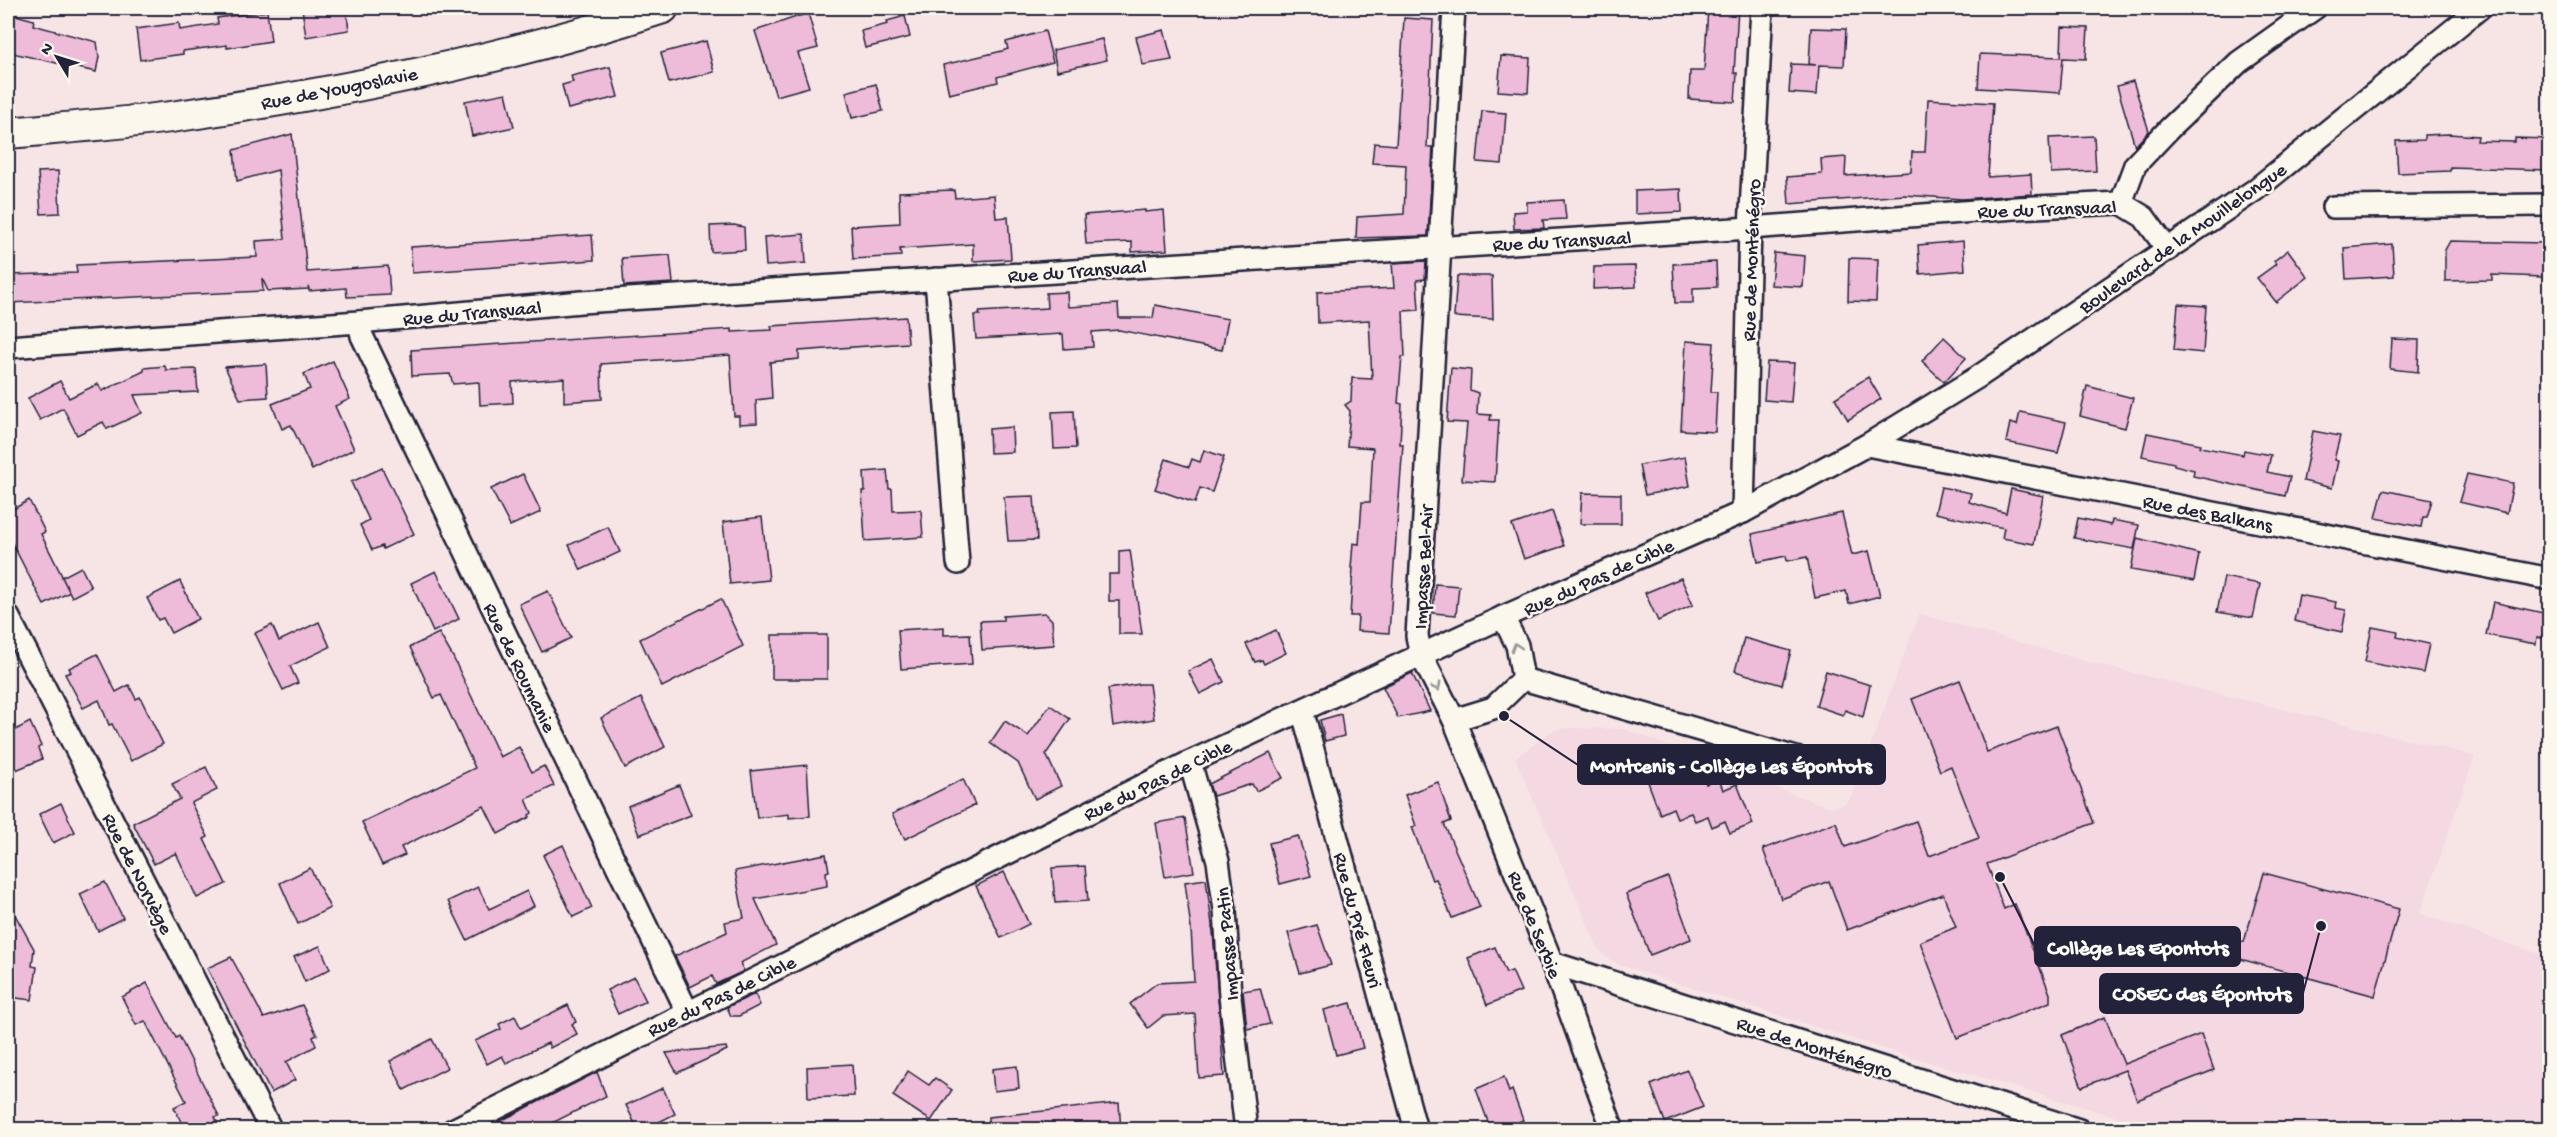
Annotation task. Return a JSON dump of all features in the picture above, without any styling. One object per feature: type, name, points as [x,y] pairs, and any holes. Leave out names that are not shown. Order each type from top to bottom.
[{"type":"main road","name":"Rue de Yougoslavie","points":[[8,133],[170,117],[358,84],[484,58],[610,25],[663,8]]},
{"type":"street","name":"Impasse Bel-Air","points":[[1454,8],[1417,636],[1421,655],[1454,720]]},
{"type":"street","name":"Rue de Monténégro","points":[[1743,512],[1750,228],[1762,8]]},
{"type":"street","points":[[2121,203],[2134,165],[2170,128],[2239,62],[2315,8]]},
{"type":"street","name":"Boulevard de la Mouillelongue","points":[[1868,445],[1978,377],[2255,190],[2480,8]]},
{"type":"street","name":"Rue du Transvaal","points":[[8,347],[359,322],[580,302],[1750,228],[2015,207],[2121,203],[2144,217],[2168,250]]},
{"type":"street","points":[[2333,207],[2550,205]]},
{"type":"street","points":[[936,279],[958,563]]},
{"type":"street","name":"Rue de Roumanie","points":[[359,322],[362,336],[687,1011]]},
{"type":"street","name":"Rue du Pas de Cible","points":[[453,1130],[687,1011],[1190,762],[1503,617],[1743,512],[1868,445]]},
{"type":"street","name":"Rue des Balkans","points":[[1868,445],[2550,579]]},
{"type":"street","name":"Rue de Norvège","points":[[8,616],[271,1130]]},
{"type":"street","points":[[1503,617],[1516,645],[1523,679]]},
{"type":"street","points":[[1454,720],[1494,708],[1523,679]]},
{"type":"street","points":[[1523,679],[1827,767]]},
{"type":"street","name":"Rue du Pré Fleuri","points":[[1300,711],[1306,724],[1416,1130]]},
{"type":"street","name":"Rue de Serbie","points":[[1454,720],[1552,963],[1613,1130]]},
{"type":"street","name":"Impasse Patin","points":[[1190,762],[1220,871],[1225,910],[1230,996],[1246,1130]]},
{"type":"street","name":"Rue de Monténégro","points":[[1552,963],[2079,1130]]},
{"type":"shaded area","points":[[1919,614],[2088,662],[2475,756],[2420,914],[2549,957],[2549,1129],[2158,1129],[1905,1055],[1619,965],[1606,957],[1599,950],[1515,758],[1552,731],[1567,728],[1625,729],[1814,802],[1831,807],[1845,804],[1853,794]]},
{"type":"building","points":[[302,8],[346,8],[349,30],[306,37]]},
{"type":"building","points":[[1708,8],[1738,8],[1734,73],[1737,73],[1735,102],[1689,99],[1690,71],[1704,71]]},
{"type":"building","points":[[267,11],[271,41],[227,48],[227,45],[183,51],[183,54],[140,60],[136,29],[179,23],[180,30],[218,24],[217,18]]},
{"type":"building","points":[[8,13],[34,20],[33,25],[97,42],[99,57],[96,72],[8,52]]},
{"type":"building","points":[[808,13],[818,48],[798,53],[809,87],[776,96],[755,31]]},
{"type":"building","points":[[905,16],[910,37],[865,48],[861,31],[888,24],[887,21]]},
{"type":"building","points":[[1404,18],[1433,20],[1427,147],[1433,147],[1428,236],[1356,238],[1357,217],[1404,214],[1406,165],[1372,163],[1374,143],[1396,145]]},
{"type":"building","points":[[2062,27],[2088,28],[2086,59],[2063,58],[2060,93],[1978,88],[1980,54],[2061,57]]},
{"type":"building","points":[[1811,28],[1846,29],[1844,66],[1819,65],[1817,95],[1789,93],[1791,64],[1816,65],[1809,64]]},
{"type":"building","points":[[1164,30],[1172,60],[1143,65],[1136,37]]},
{"type":"building","points":[[1045,31],[1053,62],[997,77],[998,82],[949,94],[943,65],[1008,49],[1006,42]]},
{"type":"building","points":[[1102,39],[1107,60],[1057,71],[1053,50]]},
{"type":"building","points":[[706,41],[714,72],[669,83],[661,53]]},
{"type":"building","points":[[1501,56],[1530,58],[1528,93],[1498,91]]},
{"type":"building","points":[[610,67],[618,97],[568,109],[562,85],[573,82],[571,76]]},
{"type":"building","points":[[2133,81],[2149,131],[2135,146],[2117,86]]},
{"type":"building","points":[[876,84],[883,111],[852,118],[846,92]]},
{"type":"building","points":[[506,93],[514,127],[472,136],[465,101]]},
{"type":"building","points":[[1928,99],[1993,103],[1988,177],[2031,174],[2032,194],[1962,199],[1904,195],[1789,204],[1787,177],[1822,174],[1821,159],[1846,157],[1845,176],[1911,172],[1912,152],[1925,152]]},
{"type":"building","points":[[1482,111],[1506,113],[1502,164],[1477,162]]},
{"type":"building","points":[[292,134],[307,272],[388,266],[390,295],[347,297],[346,288],[268,291],[262,278],[263,291],[8,303],[8,275],[77,273],[76,265],[257,257],[256,241],[285,239],[278,170],[237,181],[234,150]]},
{"type":"building","points":[[2424,135],[2478,136],[2477,141],[2515,142],[2515,138],[2550,139],[2550,170],[2450,167],[2450,171],[2398,173],[2396,141],[2424,140]]},
{"type":"building","points":[[2094,136],[2096,171],[2051,173],[2049,138]]},
{"type":"building","points":[[58,171],[60,213],[41,214],[38,172]]},
{"type":"building","points":[[1681,189],[1682,212],[1635,214],[1635,191]]},
{"type":"building","points":[[954,190],[955,198],[994,195],[996,218],[1008,217],[1011,259],[973,261],[973,244],[900,249],[901,256],[853,259],[851,226],[900,223],[899,192]]},
{"type":"building","points":[[1564,200],[1566,219],[1543,220],[1544,228],[1514,229],[1513,212],[1527,211],[1527,202]]},
{"type":"building","points":[[1145,210],[1145,212],[1164,210],[1167,250],[1132,252],[1132,242],[1086,244],[1084,215]]},
{"type":"building","points":[[710,226],[744,227],[745,250],[711,252]]},
{"type":"building","points":[[804,234],[806,263],[766,266],[764,237]]},
{"type":"building","points":[[592,235],[594,260],[412,273],[411,247]]},
{"type":"building","points":[[1963,241],[1965,270],[1920,274],[1918,245]]},
{"type":"building","points":[[2450,241],[2544,243],[2543,277],[2492,275],[2492,280],[2445,281],[2445,250]]},
{"type":"building","points":[[2392,244],[2394,276],[2346,279],[2344,248]]},
{"type":"building","points":[[2288,250],[2308,277],[2276,302],[2257,278],[2276,264],[2274,261]]},
{"type":"building","points":[[1774,253],[1805,256],[1803,287],[1771,285]]},
{"type":"building","points":[[670,255],[673,283],[624,286],[622,258]]},
{"type":"building","points":[[1849,258],[1878,259],[1876,302],[1848,301]]},
{"type":"building","points":[[1426,261],[1425,279],[1417,280],[1419,310],[1403,311],[1405,357],[1402,357],[1398,403],[1402,404],[1400,444],[1403,444],[1389,633],[1357,631],[1358,616],[1350,616],[1353,543],[1359,544],[1362,502],[1370,502],[1373,448],[1347,446],[1350,411],[1345,405],[1351,401],[1352,378],[1372,379],[1369,320],[1318,323],[1317,292],[1394,288],[1392,263]]},
{"type":"building","points":[[1716,262],[1717,287],[1693,288],[1693,303],[1675,303],[1673,264]]},
{"type":"building","points":[[1635,266],[1636,287],[1593,289],[1594,267]]},
{"type":"building","points":[[1457,276],[1492,276],[1493,319],[1454,317]]},
{"type":"building","points":[[1067,292],[1068,307],[1118,304],[1119,318],[1153,318],[1155,305],[1228,319],[1222,350],[1119,330],[1092,332],[1093,347],[1064,349],[1063,334],[976,339],[974,315],[980,315],[979,312],[1047,308],[1046,293]]},
{"type":"building","points":[[2178,304],[2206,306],[2203,353],[2174,350]]},
{"type":"building","points":[[906,317],[908,343],[799,351],[799,359],[770,362],[772,398],[756,400],[757,423],[739,424],[739,416],[734,416],[730,355],[601,364],[602,399],[564,402],[564,378],[512,382],[513,403],[480,405],[479,382],[453,384],[450,374],[412,376],[411,350],[732,329],[732,332],[772,330],[771,326]]},
{"type":"building","points":[[1944,337],[1966,358],[1944,382],[1922,361]]},
{"type":"building","points":[[2392,339],[2419,340],[2418,372],[2390,369]]},
{"type":"building","points":[[1686,341],[1714,343],[1711,392],[1717,392],[1715,432],[1681,430]]},
{"type":"building","points":[[333,361],[350,399],[335,406],[354,449],[312,470],[291,425],[282,429],[272,404],[310,389],[304,374]]},
{"type":"building","points":[[1767,362],[1794,363],[1791,402],[1764,400]]},
{"type":"building","points":[[266,364],[268,397],[240,399],[225,367]]},
{"type":"building","points":[[165,366],[166,370],[196,369],[198,392],[134,395],[142,413],[107,429],[103,422],[77,435],[63,408],[40,420],[28,398],[60,381],[69,398],[98,384],[102,391],[144,371],[144,368]]},
{"type":"building","points":[[1451,368],[1471,370],[1470,390],[1478,393],[1477,414],[1491,415],[1490,420],[1499,420],[1495,482],[1462,480],[1467,423],[1447,422]]},
{"type":"building","points":[[1868,377],[1881,399],[1848,420],[1835,398]]},
{"type":"building","points":[[2087,386],[2133,398],[2125,428],[2080,416]]},
{"type":"building","points":[[1074,411],[1076,448],[1054,449],[1052,412]]},
{"type":"building","points":[[2020,412],[2066,422],[2058,453],[2006,442],[2010,423],[2017,425]]},
{"type":"building","points":[[1012,427],[1013,452],[990,453],[989,429]]},
{"type":"building","points":[[2313,431],[2340,436],[2334,460],[2338,461],[2332,488],[2303,481]]},
{"type":"building","points":[[2147,433],[2201,444],[2200,447],[2243,455],[2244,450],[2271,455],[2267,472],[2290,477],[2285,496],[2193,476],[2194,470],[2142,456]]},
{"type":"building","points":[[1204,450],[1224,457],[1212,492],[1200,488],[1195,503],[1155,489],[1166,459],[1189,467],[1192,459],[1200,462]]},
{"type":"building","points":[[1685,457],[1690,486],[1645,495],[1639,465]]},
{"type":"building","points":[[382,468],[414,534],[383,549],[382,546],[372,550],[360,525],[369,520],[351,482]]},
{"type":"building","points":[[887,470],[889,489],[892,489],[893,511],[921,510],[923,537],[865,541],[862,491],[865,491],[864,472]]},
{"type":"building","points":[[523,474],[541,512],[510,526],[491,489]]},
{"type":"building","points":[[2467,474],[2513,483],[2507,513],[2459,502]]},
{"type":"building","points":[[1941,487],[1971,493],[1969,502],[2006,513],[2011,489],[2043,496],[2034,544],[2002,538],[2004,528],[1935,513]]},
{"type":"building","points":[[2383,490],[2432,500],[2427,517],[2423,517],[2421,527],[2376,518]]},
{"type":"building","points":[[1582,493],[1621,494],[1621,524],[1580,524]]},
{"type":"building","points":[[1034,496],[1037,540],[1008,541],[1004,497]]},
{"type":"building","points":[[29,500],[45,532],[41,534],[70,592],[44,605],[8,535],[8,512]]},
{"type":"building","points":[[1552,511],[1564,546],[1524,559],[1512,525]]},
{"type":"building","points":[[1842,513],[1852,555],[1869,551],[1880,596],[1849,604],[1846,591],[1815,598],[1807,557],[1787,561],[1786,556],[1758,562],[1752,534]]},
{"type":"building","points":[[762,517],[769,580],[730,584],[723,522]]},
{"type":"building","points":[[2078,518],[2111,525],[2112,520],[2139,525],[2134,549],[2074,538]]},
{"type":"building","points":[[608,527],[620,552],[581,570],[569,545]]},
{"type":"building","points":[[2137,538],[2199,554],[2194,581],[2131,570]]},
{"type":"building","points":[[1130,550],[1142,634],[1119,634],[1119,601],[1109,601],[1109,574],[1119,574],[1119,551]]},
{"type":"building","points":[[81,567],[91,587],[72,597],[62,577]]},
{"type":"building","points":[[436,571],[459,619],[433,632],[411,583]]},
{"type":"building","points":[[2224,577],[2260,584],[2253,618],[2217,612]]},
{"type":"building","points":[[1681,578],[1693,605],[1658,621],[1645,593]]},
{"type":"building","points":[[180,581],[198,619],[171,633],[163,618],[158,620],[147,598]]},
{"type":"building","points":[[1435,584],[1459,586],[1456,615],[1433,613]]},
{"type":"building","points":[[548,591],[571,638],[542,652],[519,604]]},
{"type":"building","points":[[2299,595],[2336,602],[2335,608],[2346,610],[2342,632],[2294,621]]},
{"type":"building","points":[[721,599],[743,646],[662,687],[640,639]]},
{"type":"building","points":[[2493,602],[2548,614],[2542,638],[2537,637],[2536,644],[2486,635]]},
{"type":"building","points":[[1045,613],[1052,620],[1054,645],[982,650],[980,621],[1003,620],[1003,616]]},
{"type":"building","points":[[319,622],[330,647],[290,666],[298,683],[283,690],[255,633],[272,625],[279,641]]},
{"type":"building","points":[[944,627],[944,635],[970,634],[972,664],[901,669],[898,630]]},
{"type":"building","points":[[2372,627],[2398,632],[2397,637],[2429,644],[2423,673],[2365,662]]},
{"type":"building","points":[[1276,630],[1286,653],[1264,664],[1262,660],[1255,662],[1246,644]]},
{"type":"building","points":[[439,633],[453,657],[500,757],[519,747],[532,772],[544,766],[554,786],[526,799],[532,813],[530,817],[498,834],[484,806],[401,847],[405,855],[382,865],[362,822],[475,768],[441,695],[434,698],[410,647]]},
{"type":"building","points":[[772,635],[827,635],[827,679],[772,679]]},
{"type":"building","points":[[1744,638],[1791,651],[1782,685],[1735,671]]},
{"type":"building","points":[[97,654],[116,692],[129,685],[136,699],[140,697],[163,744],[131,761],[112,724],[109,725],[99,700],[83,708],[65,674],[71,672],[69,668]]},
{"type":"building","points":[[1213,659],[1224,682],[1200,694],[1188,671]]},
{"type":"building","points":[[1826,671],[1870,685],[1863,717],[1845,710],[1843,715],[1816,706]]},
{"type":"building","points":[[1412,673],[1430,711],[1398,718],[1383,687]]},
{"type":"building","points":[[1960,680],[1987,752],[2057,726],[2094,823],[1987,864],[2004,909],[2015,904],[2050,994],[2050,1002],[1957,1038],[1920,942],[1956,927],[1943,894],[1847,930],[1829,881],[1781,899],[1763,849],[1836,822],[1845,847],[1916,821],[1929,856],[1979,838],[1951,766],[1940,771],[1912,699]]},
{"type":"building","points":[[1149,684],[1154,719],[1113,726],[1108,689]]},
{"type":"building","points":[[641,698],[665,747],[625,768],[601,718]]},
{"type":"building","points":[[1050,705],[1070,719],[1046,754],[1061,786],[1035,799],[1018,763],[990,743],[1005,721],[1028,736]]},
{"type":"building","points":[[1341,714],[1344,736],[1325,741],[1320,720]]},
{"type":"building","points":[[30,722],[41,746],[38,748],[42,759],[16,770],[8,751],[8,734]]},
{"type":"building","points":[[1270,753],[1283,778],[1256,791],[1252,784],[1213,796],[1209,784]]},
{"type":"building","points":[[1668,764],[1672,774],[1685,769],[1689,780],[1702,774],[1706,784],[1719,779],[1723,790],[1737,784],[1753,824],[1730,833],[1725,821],[1712,827],[1708,816],[1695,821],[1691,813],[1677,818],[1673,808],[1660,814],[1645,774]]},
{"type":"building","points":[[807,765],[810,816],[789,818],[789,814],[757,818],[751,771]]},
{"type":"building","points":[[206,767],[217,790],[191,803],[208,837],[204,839],[226,884],[197,898],[176,853],[154,864],[133,823],[180,799],[172,784]]},
{"type":"building","points":[[963,779],[975,805],[905,839],[892,814]]},
{"type":"building","points":[[1438,782],[1451,821],[1444,824],[1480,907],[1452,918],[1436,879],[1432,880],[1412,827],[1416,826],[1405,795]]},
{"type":"building","points":[[679,785],[691,815],[639,835],[628,806]]},
{"type":"building","points":[[61,803],[75,832],[53,843],[39,814]]},
{"type":"building","points":[[1185,818],[1194,872],[1165,877],[1156,823]]},
{"type":"building","points":[[1298,836],[1311,876],[1280,884],[1269,843]]},
{"type":"building","points":[[563,845],[592,908],[573,917],[543,855]]},
{"type":"building","points":[[826,854],[829,871],[826,872],[827,886],[755,899],[776,945],[740,963],[744,971],[716,984],[712,976],[690,987],[675,956],[727,932],[725,922],[744,918],[735,871]]},
{"type":"building","points":[[1085,866],[1088,901],[1055,903],[1052,868]]},
{"type":"building","points":[[310,868],[330,908],[298,924],[280,883]]},
{"type":"building","points":[[1004,872],[1029,924],[1001,938],[976,886]]},
{"type":"building","points":[[2264,873],[2399,909],[2375,996],[2193,946],[2196,931],[2244,942]]},
{"type":"building","points":[[1668,877],[1691,939],[1650,955],[1626,894]]},
{"type":"building","points":[[1206,879],[1213,932],[1224,1076],[1199,1078],[1195,1014],[1163,1016],[1148,1028],[1130,1004],[1157,983],[1194,981],[1185,882]]},
{"type":"building","points":[[105,882],[123,918],[98,931],[80,894]]},
{"type":"building","points":[[478,887],[489,909],[527,891],[534,906],[467,940],[448,901]]},
{"type":"building","points":[[8,902],[34,949],[32,966],[37,967],[32,1000],[8,997]]},
{"type":"building","points":[[1317,925],[1331,965],[1300,973],[1288,933]]},
{"type":"building","points":[[320,946],[330,969],[305,982],[294,957]]},
{"type":"building","points":[[1495,947],[1506,973],[1512,971],[1521,991],[1487,1005],[1468,958]]},
{"type":"building","points":[[231,957],[264,1018],[302,1005],[317,1035],[313,1037],[316,1046],[286,1062],[295,1080],[271,1093],[207,968]]},
{"type":"building","points":[[634,977],[646,1001],[618,1014],[607,990]]},
{"type":"building","points":[[147,983],[176,1038],[179,1036],[219,1116],[215,1117],[217,1122],[201,1130],[185,1130],[174,1107],[186,1101],[145,1021],[136,1025],[122,997]]},
{"type":"building","points":[[1260,988],[1270,1024],[1247,1029],[1243,991]]},
{"type":"building","points":[[755,994],[760,1005],[739,1016],[731,1016],[727,1007]]},
{"type":"building","points":[[1351,1003],[1363,1048],[1336,1055],[1324,1010]]},
{"type":"building","points":[[568,1005],[576,1022],[572,1024],[577,1034],[550,1048],[548,1043],[506,1063],[502,1056],[487,1064],[475,1041],[501,1029],[499,1024],[515,1016],[521,1028]]},
{"type":"building","points":[[2105,1017],[2124,1064],[2201,1034],[2214,1070],[2137,1100],[2125,1070],[2082,1087],[2062,1035]]},
{"type":"building","points":[[432,1039],[447,1068],[404,1090],[390,1061]]},
{"type":"building","points":[[726,1047],[727,1050],[677,1073],[666,1053]]},
{"type":"building","points":[[852,1064],[854,1096],[808,1098],[807,1067]]},
{"type":"building","points":[[1017,1066],[1019,1088],[994,1091],[992,1069]]},
{"type":"building","points":[[1687,1070],[1703,1107],[1665,1122],[1651,1085]]},
{"type":"building","points":[[908,1071],[929,1085],[935,1078],[952,1090],[931,1121],[893,1096]]},
{"type":"building","points":[[597,1072],[606,1096],[550,1124],[553,1130],[483,1130]]},
{"type":"building","points":[[1504,1077],[1509,1092],[1512,1090],[1523,1120],[1500,1130],[1491,1130],[1476,1089]]},
{"type":"building","points":[[663,1088],[675,1114],[643,1130],[638,1130],[626,1105]]},
{"type":"building","points":[[1119,1103],[1121,1130],[988,1130],[988,1117]]},
{"type":"place","name":"Montcenis - Collège Les Épontots","points":[[1504,716]]},
{"type":"place","name":"Collège Les Epontots","points":[[2000,877]]},
{"type":"place","name":"COSEC des Épontots","points":[[2321,926]]}]
